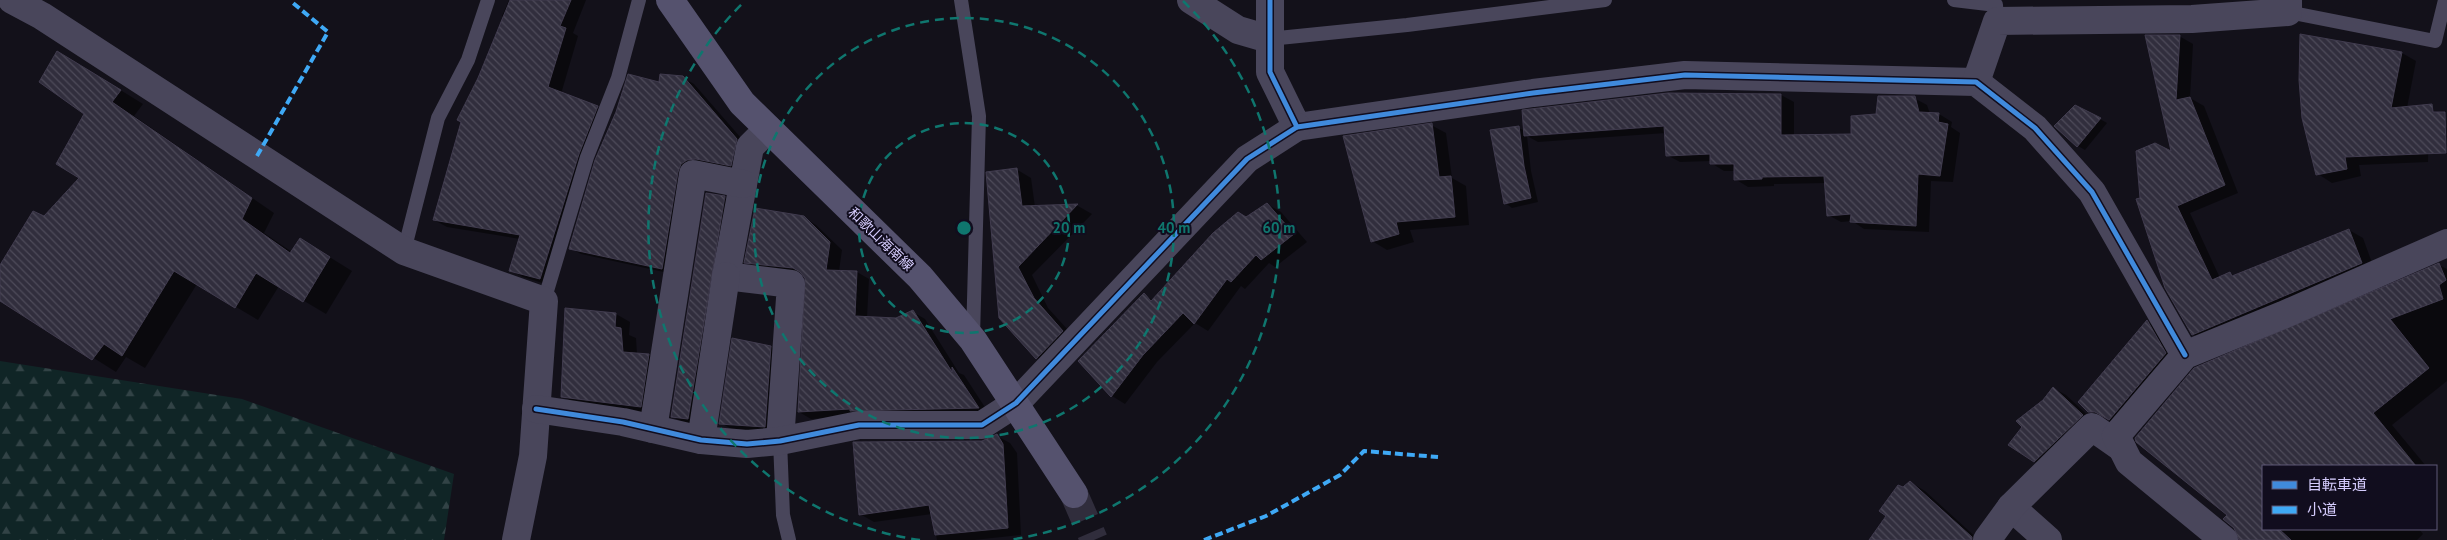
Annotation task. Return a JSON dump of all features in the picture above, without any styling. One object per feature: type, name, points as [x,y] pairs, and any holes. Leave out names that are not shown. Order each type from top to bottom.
[{"type":"main road","name":"和歌山海南線","points":[[670,0],[742,103],[920,276],[973,340],[1074,494]]},
{"type":"street","points":[[12,0],[48,8],[404,251],[544,301],[533,456],[516,540]]},
{"type":"street","points":[[1191,0],[1238,30],[1269,39]]},
{"type":"street","points":[[1270,0],[1270,72],[1297,127]]},
{"type":"street","points":[[1976,82],[1997,21],[2192,19],[2288,6]]},
{"type":"street","points":[[536,409],[623,422],[701,440],[747,444],[780,441],[859,425],[982,425],[1016,403],[1247,159],[1297,127],[1533,93],[1685,75],[1976,82],[2035,128],[2092,192],[2185,354]]},
{"type":"street","points":[[701,440],[726,276],[750,147],[768,129]]},
{"type":"street","points":[[653,429],[693,174],[743,184]]},
{"type":"street","points":[[2224,540],[2129,462],[2116,436],[2185,354],[2283,316],[2447,243]]},
{"type":"street","points":[[726,276],[791,284],[780,441]]},
{"type":"street","points":[[1987,540],[2012,507],[2092,428],[2122,448]]},
{"type":"street","points":[[2012,507],[2048,540]]},
{"type":"lane","points":[[404,251],[438,118],[468,60],[488,0]]},
{"type":"lane","points":[[544,301],[587,157],[618,78],[639,0]]},
{"type":"lane","points":[[961,0],[979,116],[973,340]]},
{"type":"lane","points":[[1269,39],[1407,25],[1604,0]]},
{"type":"lane","points":[[1954,0],[1996,5],[1997,21]]},
{"type":"lane","points":[[2288,6],[2435,41],[2445,0]]},
{"type":"lane","points":[[780,441],[782,515],[789,540]]},
{"type":"green space","points":[[0,361],[242,399],[454,474],[444,540],[0,540]]},
{"type":"building","points":[[510,0],[571,0],[560,26],[566,28],[548,87],[598,106],[579,154],[540,279],[509,271],[520,235],[433,220],[461,122],[457,120],[478,78]]},
{"type":"building","points":[[2300,34],[2402,52],[2391,108],[2432,104],[2433,112],[2445,112],[2446,153],[2345,157],[2347,169],[2316,175],[2302,118],[2299,80]]},
{"type":"building","points":[[2145,35],[2180,35],[2176,100],[2190,97],[2225,185],[2177,206],[2212,280],[2230,272],[2232,276],[2349,229],[2362,263],[2192,335],[2165,288],[2136,199],[2140,198],[2136,151],[2155,143],[2171,151]]},
{"type":"building","points":[[57,51],[121,90],[112,102],[252,198],[242,219],[290,253],[300,238],[330,257],[303,302],[256,273],[235,308],[174,271],[122,356],[104,344],[92,360],[0,301],[0,265],[33,211],[44,216],[79,178],[56,164],[84,114],[39,82]]},
{"type":"building","points":[[628,74],[659,82],[660,74],[683,76],[737,139],[731,166],[696,159],[687,160],[681,164],[678,172],[662,269],[569,249],[595,160],[616,112]]},
{"type":"building","points":[[1668,93],[1781,94],[1781,135],[1851,134],[1851,116],[1876,114],[1878,96],[1915,96],[1919,112],[1939,113],[1938,122],[1948,124],[1940,176],[1918,174],[1916,226],[1850,222],[1851,214],[1827,216],[1824,176],[1762,177],[1762,179],[1734,180],[1734,164],[1710,164],[1710,154],[1666,156],[1664,126],[1524,136],[1522,110]]},
{"type":"building","points":[[2075,105],[2101,118],[2077,147],[2054,126]]},
{"type":"building","points":[[1432,123],[1439,177],[1451,176],[1455,217],[1396,222],[1399,234],[1371,242],[1343,136]]},
{"type":"building","points":[[1519,126],[1524,166],[1531,198],[1504,204],[1490,130]]},
{"type":"building","points":[[1017,168],[1022,206],[1078,204],[1018,267],[1034,298],[1063,331],[1036,359],[999,318],[986,172]]},
{"type":"building","points":[[706,193],[725,196],[688,419],[671,417]]},
{"type":"building","points":[[1267,203],[1294,234],[1261,260],[1256,255],[1231,282],[1227,279],[1194,324],[1183,313],[1143,355],[1111,397],[1078,361],[1144,293],[1151,301],[1213,233],[1238,212],[1246,217]]},
{"type":"building","points":[[755,208],[804,216],[830,242],[826,270],[857,271],[855,316],[896,318],[913,310],[952,372],[952,367],[979,408],[850,411],[850,409],[798,412],[805,278],[793,268],[744,263]]},
{"type":"building","points":[[2439,263],[2446,280],[2439,285],[2443,299],[2390,319],[2429,368],[2373,413],[2415,465],[2262,465],[2262,530],[2280,530],[2291,540],[2239,540],[2234,528],[2223,519],[2227,515],[2136,442],[2135,438],[2194,368]]},
{"type":"building","points":[[565,308],[616,313],[615,327],[621,328],[623,352],[649,354],[641,407],[561,397]]},
{"type":"building","points":[[2147,320],[2166,353],[2109,420],[2095,412],[2088,412],[2078,402]]},
{"type":"building","points":[[732,338],[771,346],[765,427],[719,424]]},
{"type":"building","points":[[2053,387],[2083,415],[2034,462],[2008,445],[2022,427],[2016,421],[2043,400]]},
{"type":"building","points":[[997,434],[1003,444],[1008,528],[935,535],[929,505],[859,515],[853,442],[982,441]]},
{"type":"building","points":[[1910,481],[1972,537],[1972,540],[1869,540],[1886,516],[1879,511],[1898,485],[1903,487]]},
{"type":"tunnel","points":[[1074,494],[1094,540]]},
{"type":"marked path","points":[[257,156],[328,32],[293,3],[295,0]]},
{"type":"marked path","points":[[1204,540],[1266,516],[1340,475],[1364,451],[1438,457]]},
{"type":"cycle path","points":[[1270,0],[1270,72],[1297,127],[1533,93],[1685,75],[1976,82],[2035,128],[2092,192],[2185,355]]},
{"type":"cycle path","points":[[536,409],[623,422],[701,440],[747,444],[780,441],[859,425],[982,425],[1016,403],[1247,159],[1297,127]]}]
